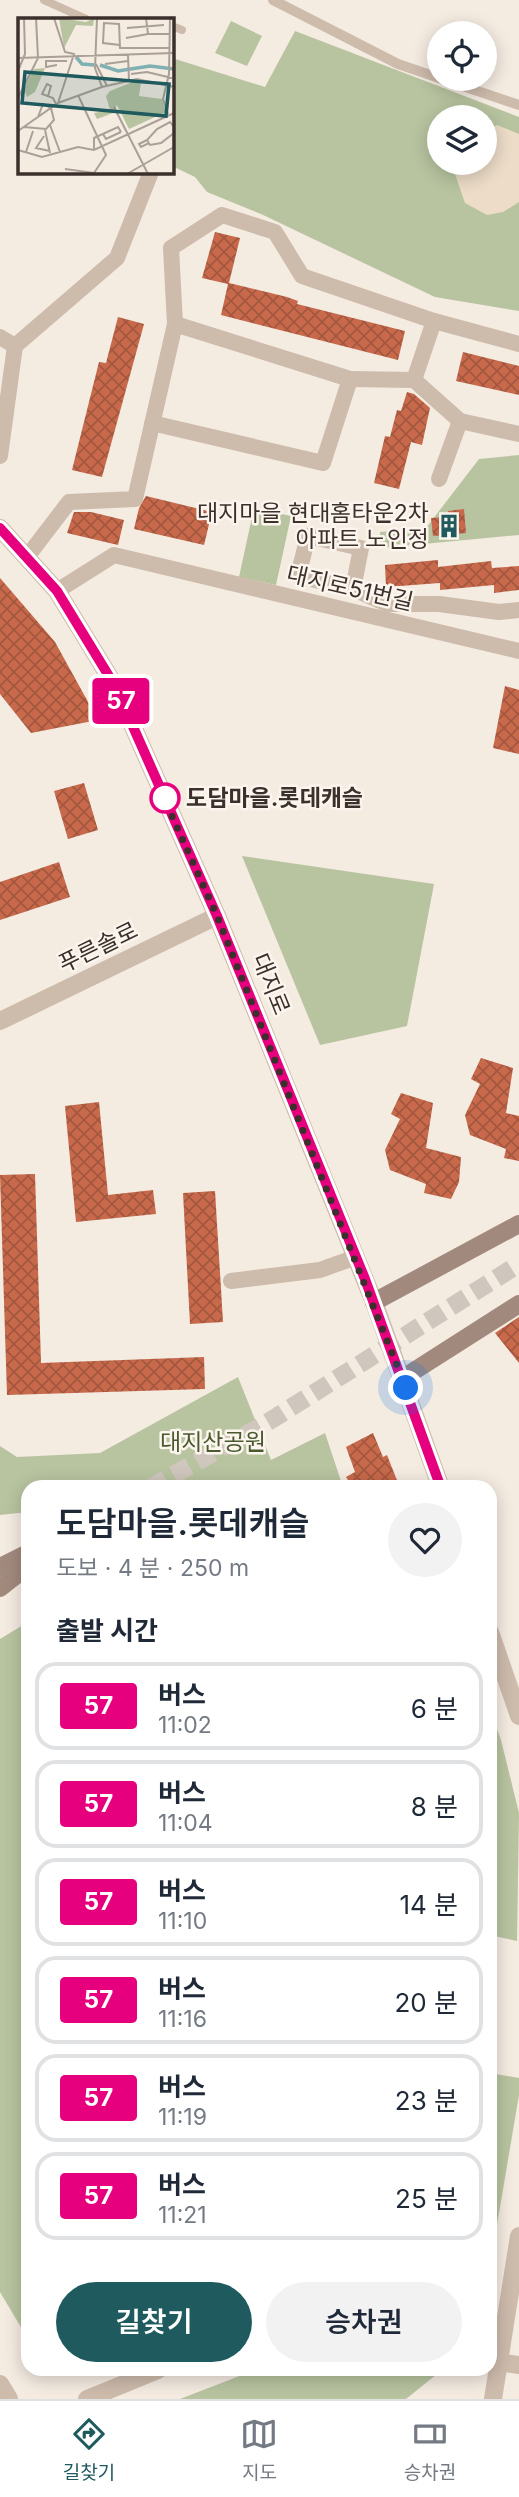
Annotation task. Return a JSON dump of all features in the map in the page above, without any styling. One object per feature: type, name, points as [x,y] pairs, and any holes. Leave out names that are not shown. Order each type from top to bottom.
[{"type":"main road","points":[[374,1302],[519,1224]]},
{"type":"main road","points":[[403,1378],[519,1304]]},
{"type":"main road","points":[[0,1554],[21,1547]]},
{"type":"main road","points":[[0,1567],[21,1556]]},
{"type":"main road","points":[[0,1588],[21,1572]]},
{"type":"street","points":[[273,0],[398,64],[427,73]]},
{"type":"street","points":[[479,91],[519,105]]},
{"type":"street","points":[[0,456],[16,345],[117,258],[150,173]]},
{"type":"street","points":[[27,557],[69,502],[135,499],[175,324],[171,248],[222,215],[275,232],[302,276],[434,321],[519,344]]},
{"type":"street","points":[[414,380],[434,321]]},
{"type":"street","points":[[175,324],[350,379],[414,380],[460,421],[519,434]]},
{"type":"street","points":[[0,337],[16,345]]},
{"type":"street","points":[[152,423],[323,463],[350,379]]},
{"type":"street","points":[[439,479],[460,421]]},
{"type":"street","name":"대지로","points":[[0,528],[57,591],[115,686],[217,916],[356,1257],[403,1378],[438,1480]]},
{"type":"street","name":"대지로51번길","points":[[57,591],[114,555],[519,651]]},
{"type":"street","points":[[353,589],[387,604],[439,604],[499,612],[519,610]]},
{"type":"street","name":"푸른솔로","points":[[0,1021],[217,916]]},
{"type":"street","points":[[231,1281],[320,1270],[356,1257]]},
{"type":"street","points":[[497,1652],[519,1716]]},
{"type":"street","points":[[497,2352],[519,2236]]},
{"type":"street","points":[[497,2362],[519,2365]]},
{"type":"street","points":[[87,2399],[144,2376]]},
{"type":"street","points":[[493,2399],[494,2376]]},
{"type":"street","points":[[0,2384],[9,2399]]},
{"type":"lane","points":[[44,0],[84,18]]},
{"type":"lane","points":[[173,26],[182,30]]},
{"type":"green space","points":[[231,21],[262,36],[247,66],[215,53]]},
{"type":"green space","points":[[295,31],[427,82],[427,91],[451,91],[488,105],[427,105],[427,175],[497,175],[497,109],[519,117],[519,311],[435,297],[261,214],[207,192],[195,177],[173,166],[173,58],[265,87]]},
{"type":"green space","points":[[519,455],[519,535],[381,548],[380,532],[426,528],[479,459]]},
{"type":"green space","points":[[254,508],[291,516],[276,585],[239,577]]},
{"type":"green space","points":[[242,856],[434,884],[407,1026],[320,1045]]},
{"type":"green space","name":"대지산공원","points":[[238,1377],[271,1460],[325,1433],[341,1480],[21,1480],[21,1513],[0,1515],[0,1446],[17,1457],[100,1453]]},
{"type":"green space","points":[[21,1626],[21,2327],[0,2292],[0,1639]]},
{"type":"green space","points":[[497,1729],[519,1813],[517,1941],[497,1937]]},
{"type":"green space","points":[[497,2074],[519,2078],[519,2095],[497,2225]]},
{"type":"green space","points":[[239,2376],[435,2376],[406,2399],[180,2399]]},
{"type":"shaded area","points":[[497,125],[519,134],[519,202],[503,212],[487,215],[465,203],[455,175],[497,175]]},
{"type":"building","points":[[215,232],[240,238],[229,283],[287,297],[298,301],[297,304],[405,331],[398,360],[221,315],[228,284],[202,278]]},
{"type":"building","points":[[118,317],[144,324],[102,477],[72,470],[99,362],[106,363]]},
{"type":"building","points":[[463,352],[519,366],[519,395],[456,381]]},
{"type":"building","points":[[407,392],[414,394],[430,408],[422,445],[411,442],[399,489],[374,483],[385,436],[390,437],[397,410],[401,411]]},
{"type":"building","points":[[146,496],[212,512],[204,545],[134,529],[139,508]]},
{"type":"building","name":"대지마을 현대홈타운2차 아파트 노인정","points":[[464,509],[466,533],[433,536],[431,518],[448,517],[448,511]]},
{"type":"building","points":[[74,512],[91,512],[124,520],[118,545],[67,533]]},
{"type":"building","points":[[438,560],[438,567],[491,561],[492,568],[519,566],[519,590],[494,593],[494,585],[440,590],[440,583],[386,587],[385,565]]},
{"type":"building","points":[[0,578],[55,642],[98,720],[31,733],[0,694]]},
{"type":"building","points":[[505,686],[519,690],[519,754],[493,748]]},
{"type":"building","points":[[84,783],[98,830],[68,839],[54,791]]},
{"type":"building","points":[[59,862],[70,897],[0,920],[0,882]]},
{"type":"building","points":[[481,1058],[513,1068],[506,1113],[519,1116],[519,1161],[504,1158],[506,1149],[470,1135],[465,1115],[480,1084],[471,1079]]},
{"type":"building","points":[[401,1093],[433,1103],[426,1148],[461,1157],[459,1182],[451,1199],[424,1193],[426,1184],[390,1170],[385,1150],[400,1119],[391,1114]]},
{"type":"building","points":[[99,1102],[108,1195],[153,1190],[156,1214],[76,1222],[65,1106]]},
{"type":"building","points":[[35,1174],[41,1363],[204,1357],[205,1389],[7,1395],[0,1175]]},
{"type":"building","points":[[215,1191],[223,1322],[190,1324],[183,1193]]},
{"type":"building","points":[[519,1317],[519,1363],[495,1333]]},
{"type":"building","points":[[373,1433],[383,1457],[387,1455],[397,1480],[348,1480],[346,1477],[355,1472],[346,1447]]},
{"type":"tunnel","points":[[164,1480],[268,1422],[519,1264]]},
{"type":"bus line","name":"57","points":[[0,528],[57,591],[115,686],[217,916],[365,1279],[438,1480]]},
{"type":"place","name":"대지마을 현대홈타운2차 아파트 노인정","points":[[449,526]]},
{"type":"place","name":"도담마을.롯데캐슬","points":[[165,798]]},
{"type":"route","points":[[165,798],[163,796],[247,989],[374,1302],[406,1388]]}]
